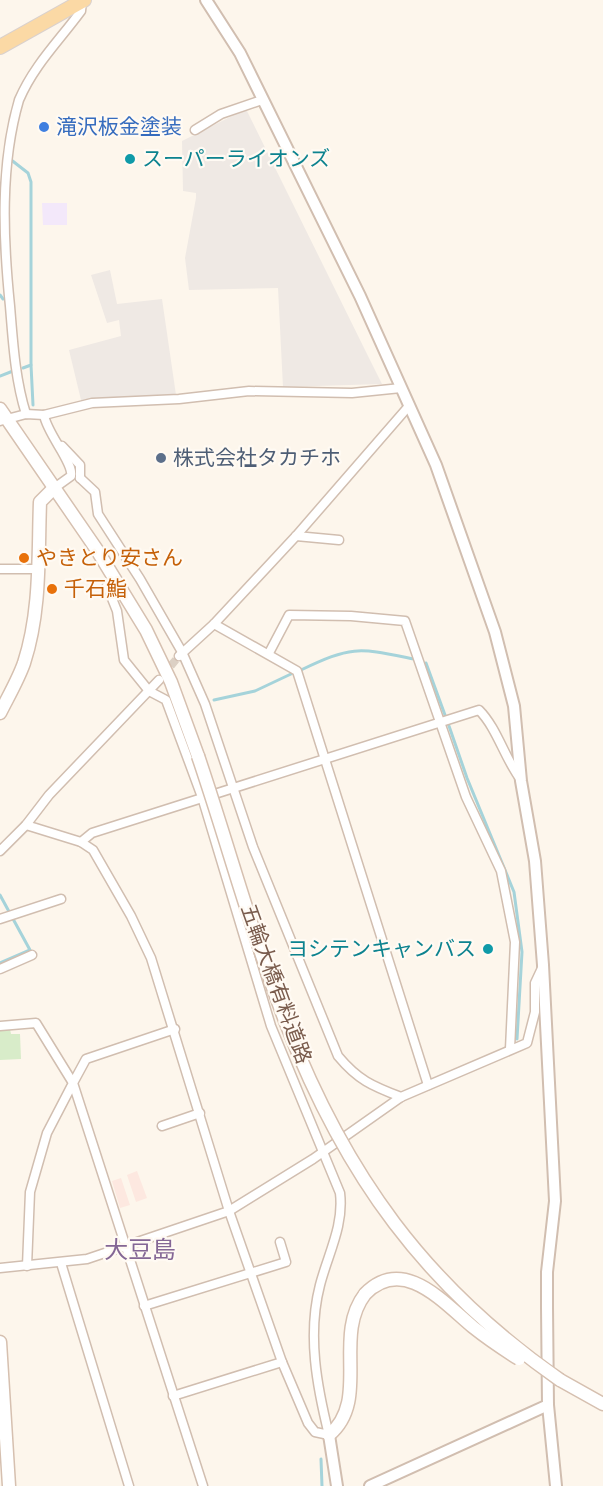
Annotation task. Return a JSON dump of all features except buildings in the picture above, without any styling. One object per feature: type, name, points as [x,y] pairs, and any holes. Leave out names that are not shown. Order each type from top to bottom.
[{"type":"main road","points":[[0,47],[83,0]]},
{"type":"main road","name":"五輪大橋有料道路","points":[[2,416],[97,550],[146,630],[171,682],[198,756],[286,1024],[319,1099],[356,1168],[399,1229],[449,1289],[503,1338],[560,1380],[603,1404]]},
{"type":"main road","points":[[0,713],[24,663],[34,617],[40,502],[54,489]]},
{"type":"main road","points":[[330,1435],[346,1416],[351,1326],[356,1307],[365,1294],[383,1280],[393,1278],[412,1282],[429,1290],[502,1349],[560,1380]]},
{"type":"main road","points":[[0,1342],[3,1424],[9,1486]]},
{"type":"street","points":[[26,414],[19,392],[12,334],[0,177],[7,137],[18,102],[33,72],[81,10],[83,0]]},
{"type":"street","points":[[206,0],[240,53],[360,296],[436,465],[495,632],[514,706],[521,781],[535,861],[543,965],[555,1201],[547,1272],[548,1405],[556,1486]]},
{"type":"street","points":[[195,130],[221,114],[262,100]]},
{"type":"street","points":[[2,416],[44,415],[92,403],[179,399],[249,391],[352,393],[401,388]]},
{"type":"street","points":[[180,654],[214,624],[296,536],[408,407]]},
{"type":"street","points":[[44,415],[51,435],[72,472],[68,479],[54,489]]},
{"type":"street","points":[[51,435],[80,465],[80,478],[95,492],[98,514],[140,579],[206,705],[253,847],[338,1056],[353,1074],[370,1085],[401,1097]]},
{"type":"street","points":[[54,489],[80,478]]},
{"type":"street","points":[[296,536],[339,540]]},
{"type":"street","points":[[0,569],[38,569]]},
{"type":"street","points":[[107,586],[117,611],[124,660],[149,691],[166,700],[202,797],[271,1026],[338,1184],[342,1211],[319,1287],[316,1309],[316,1374],[330,1435],[337,1486]]},
{"type":"street","points":[[269,653],[289,615],[351,616],[405,621],[466,797],[501,872],[515,957],[510,1049]]},
{"type":"street","points":[[214,624],[269,653],[297,671],[428,1085]]},
{"type":"street","points":[[0,851],[26,825],[49,795],[159,680]]},
{"type":"street","points":[[81,843],[92,833],[479,710],[487,717],[504,754],[521,781]]},
{"type":"street","points":[[26,825],[81,843],[93,850],[131,916],[151,957],[175,1029],[229,1211],[282,1362],[308,1423],[315,1432],[330,1435]]},
{"type":"street","points":[[7,918],[61,899]]},
{"type":"street","points":[[0,969],[32,955]]},
{"type":"street","points":[[0,1268],[87,1259],[229,1211],[324,1151],[401,1097],[527,1043],[535,1012],[535,983],[543,965]]},
{"type":"street","points":[[0,1026],[36,1023],[73,1083],[203,1486]]},
{"type":"street","points":[[27,1266],[30,1192],[47,1133],[86,1059],[175,1029]]},
{"type":"street","points":[[162,1126],[200,1113]]},
{"type":"street","points":[[144,1306],[286,1262],[280,1242]]},
{"type":"street","points":[[61,1263],[129,1486]]},
{"type":"street","points":[[173,1396],[282,1362]]},
{"type":"street","points":[[370,1486],[548,1405]]},
{"type":"shaded area","points":[[246,109],[382,384],[283,387],[278,288],[189,290],[185,258],[196,193],[183,191],[182,141]]},
{"type":"shaded area","points":[[42,203],[67,203],[67,225],[43,225]]},
{"type":"shaded area","points":[[110,270],[117,304],[162,299],[176,395],[81,400],[69,350],[121,336],[119,320],[107,323],[91,275]]},
{"type":"shaded area","points":[[137,1171],[147,1198],[136,1202],[127,1175]]},
{"type":"shaded area","points":[[121,1178],[130,1205],[120,1208],[112,1181]]},
{"type":"green space","points":[[0,1029],[10,1029],[11,1034],[20,1034],[21,1059],[0,1060]]},
{"type":"waterway","points":[[10,159],[28,173],[31,182],[31,365],[23,368]]},
{"type":"waterway","points":[[0,295],[3,299]]},
{"type":"waterway","points":[[31,365],[33,405]]},
{"type":"waterway","points":[[0,376],[13,371]]},
{"type":"waterway","points":[[301,670],[333,656],[356,651],[414,659]]},
{"type":"waterway","points":[[426,663],[445,715]]},
{"type":"waterway","points":[[214,700],[255,691],[291,674]]},
{"type":"waterway","points":[[449,726],[467,778],[514,892],[522,952],[517,1039]]},
{"type":"waterway","points":[[0,895],[30,950],[0,963]]},
{"type":"waterway","points":[[321,1459],[322,1486]]},
{"type":"tunnel","points":[[163,675],[179,656]]},
{"type":"place","name":"滝沢板金塗装","points":[[44,127]]},
{"type":"place","name":"スーパーライオンズ","points":[[130,159]]},
{"type":"place","name":"株式会社タカチホ","points":[[161,458]]},
{"type":"place","name":"やきとり安さん","points":[[24,558]]},
{"type":"place","name":"千石鮨","points":[[52,589]]},
{"type":"place","name":"ヨシテンキャンバス","points":[[488,949]]},
{"type":"district","name":"大豆島","points":[[140,1250]]}]
